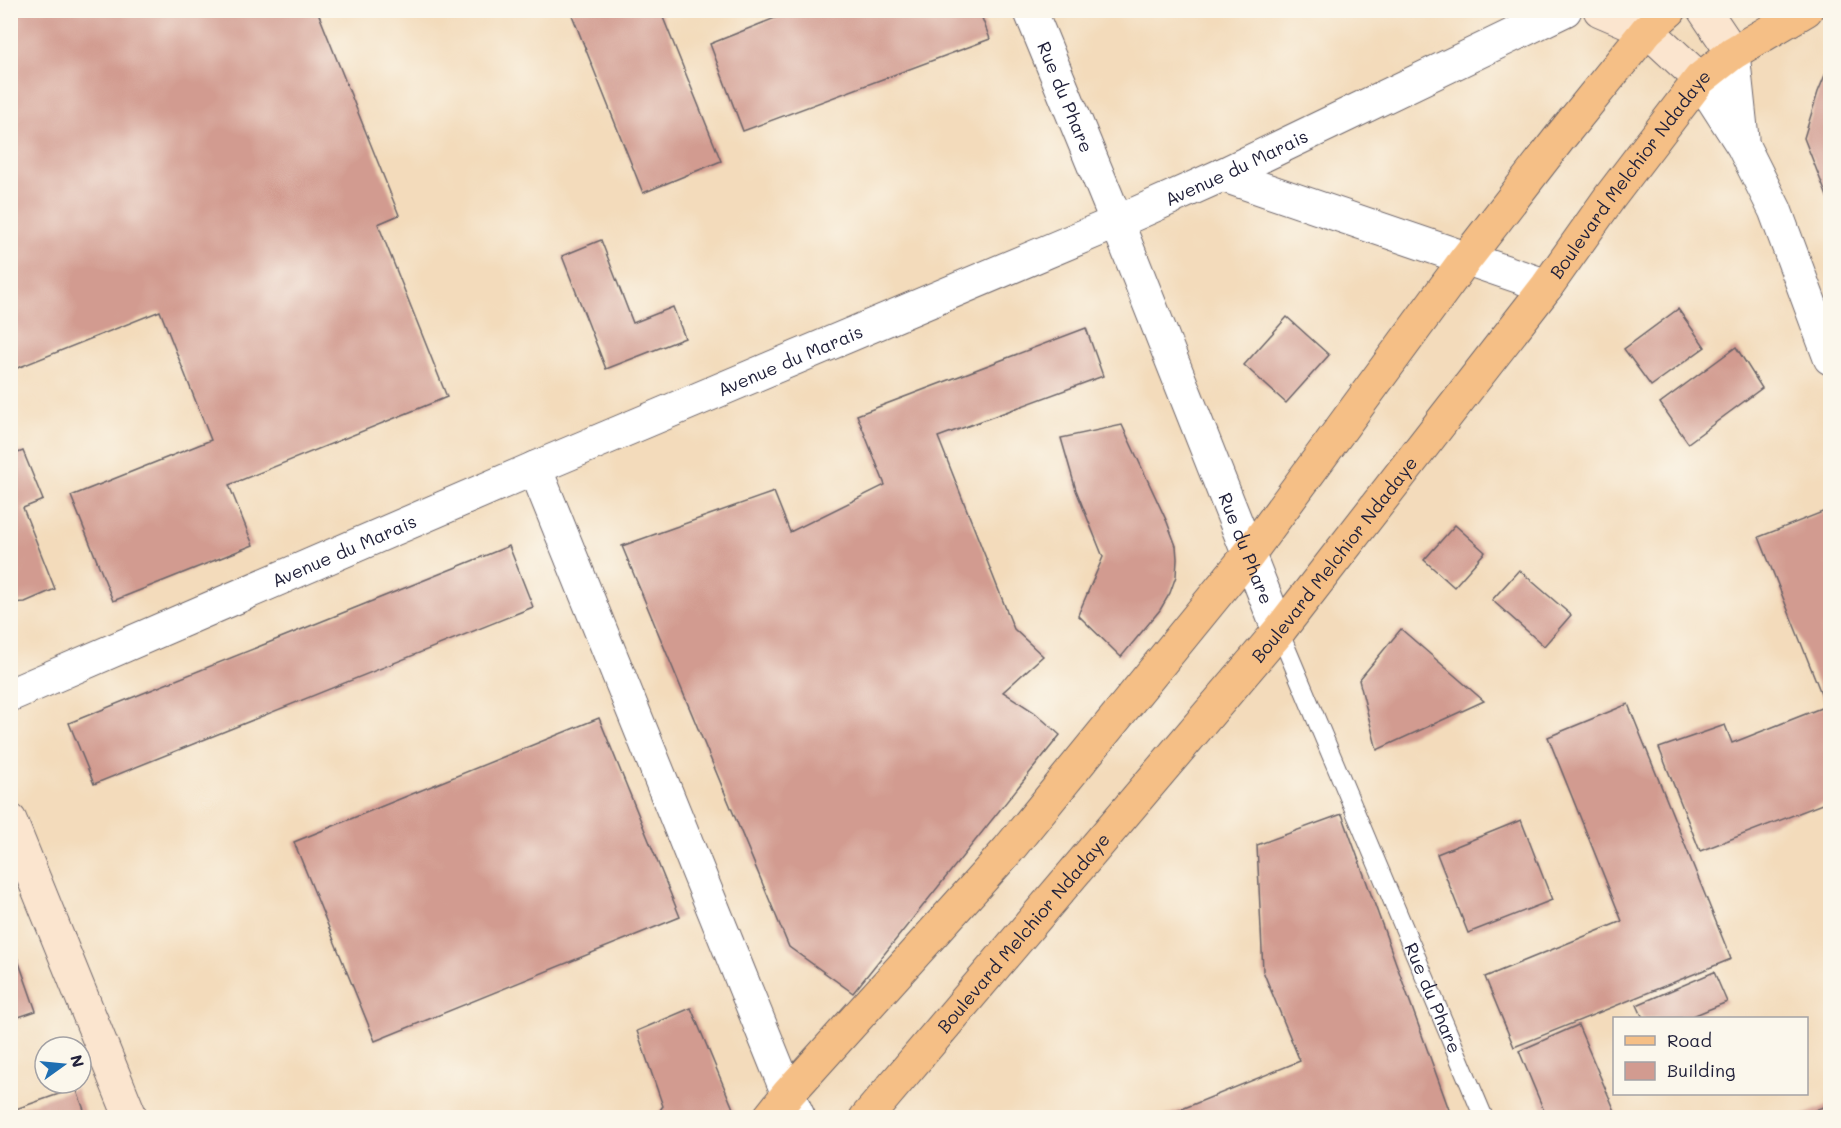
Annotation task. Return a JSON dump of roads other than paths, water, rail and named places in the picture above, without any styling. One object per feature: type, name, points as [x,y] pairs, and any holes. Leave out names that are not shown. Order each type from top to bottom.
[{"type":"main road","name":"Boulevard Melchior Ndadaye","points":[[866,1118],[1279,631],[1547,286],[1700,79],[1733,53],[1806,10]]},
{"type":"main road","points":[[785,1110],[1008,850],[1249,554],[1465,260],[1659,20]]},
{"type":"street","name":"Rue du Phare","points":[[1030,10],[1117,222],[1279,631]]},
{"type":"street","name":"Avenue du Marais","points":[[10,695],[535,468],[1222,176],[1564,10]]},
{"type":"street","points":[[1600,10],[1659,20],[1700,79],[1743,146],[1775,210],[1830,358]]},
{"type":"street","points":[[1704,10],[1733,53],[1743,146]]},
{"type":"street","points":[[1222,176],[1547,286]]},
{"type":"street","points":[[535,468],[785,1110]]},
{"type":"street","points":[[10,819],[131,1118]]},
{"type":"lane","name":"Rue du Phare","points":[[1279,631],[1484,1118]]}]
